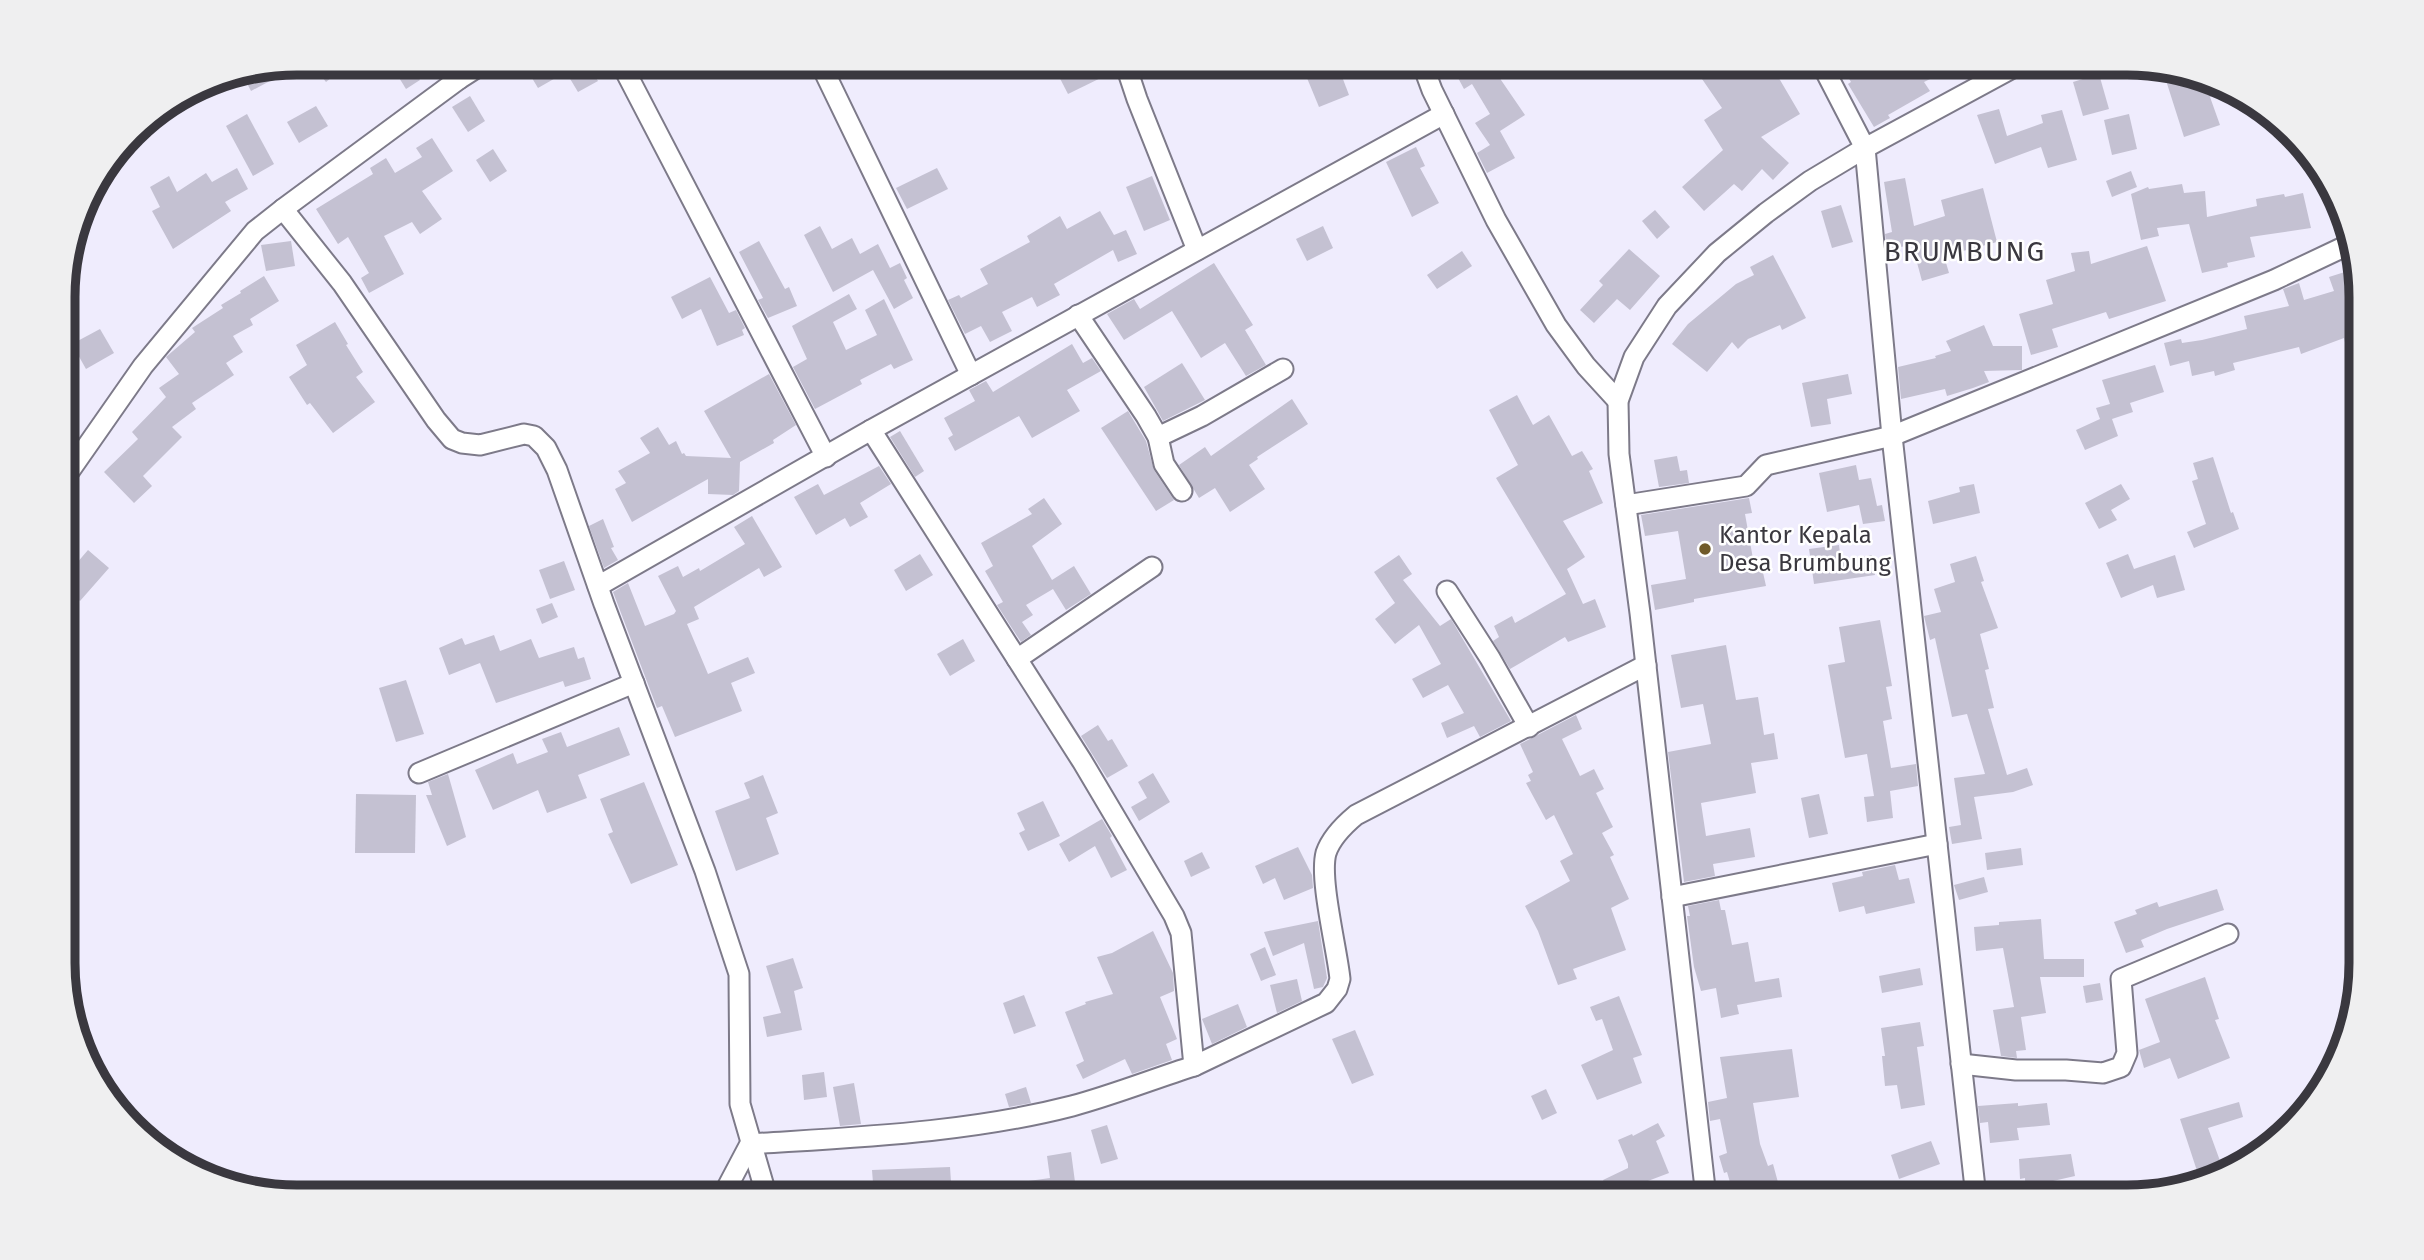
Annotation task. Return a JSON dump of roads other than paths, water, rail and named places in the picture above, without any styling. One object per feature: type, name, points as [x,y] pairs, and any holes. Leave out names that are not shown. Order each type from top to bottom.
[{"type":"street","points":[[456,75],[459,79]]},
{"type":"street","points":[[76,462],[143,366],[255,231],[465,75]]},
{"type":"street","points":[[627,75],[826,457]]},
{"type":"street","points":[[826,75],[971,375]]},
{"type":"street","points":[[1129,75],[1197,250]]},
{"type":"street","points":[[1427,75],[1496,219],[1556,325],[1618,401]]},
{"type":"street","points":[[1827,75],[1865,148],[1892,436],[1975,1184]]},
{"type":"street","points":[[1705,1184],[1646,664],[1619,454],[1618,401],[1634,357],[1667,306],[1717,253],[1810,181],[2000,75]]},
{"type":"street","points":[[598,586],[870,430],[1444,114]]},
{"type":"street","points":[[283,209],[350,294],[452,439],[471,444],[524,434],[534,436],[546,448],[557,470],[705,871],[739,974],[740,1104],[763,1185]]},
{"type":"street","points":[[1626,505],[1746,486],[1766,465],[1892,436],[2274,280],[2343,248]]},
{"type":"street","points":[[1078,315],[1146,416],[1158,437],[1164,464],[1182,491]]},
{"type":"street","points":[[1158,437],[1202,416],[1283,369]]},
{"type":"street","points":[[870,430],[1082,761],[1178,924],[1182,940],[1194,1066]]},
{"type":"street","points":[[1017,659],[1152,567]]},
{"type":"street","points":[[1447,591],[1490,658],[1529,727]]},
{"type":"street","points":[[750,1144],[891,1135],[985,1124],[1073,1105],[1194,1066],[1326,1003],[1337,989],[1340,979],[1325,881],[1326,854],[1343,826],[1356,815],[1646,664]]},
{"type":"street","points":[[419,773],[634,682]]},
{"type":"street","points":[[1672,897],[1937,844]]},
{"type":"street","points":[[1961,1064],[2016,1070],[2103,1073],[2114,1071],[2121,1067],[2127,1053],[2121,979],[2228,934]]},
{"type":"street","points":[[728,1185],[750,1144]]},
{"type":"place","name":"Kantor Kepala Desa Brumbung","points":[[1705,549]]},
{"type":"district","name":"BRUMBUNG","points":[[1965,251]]}]
